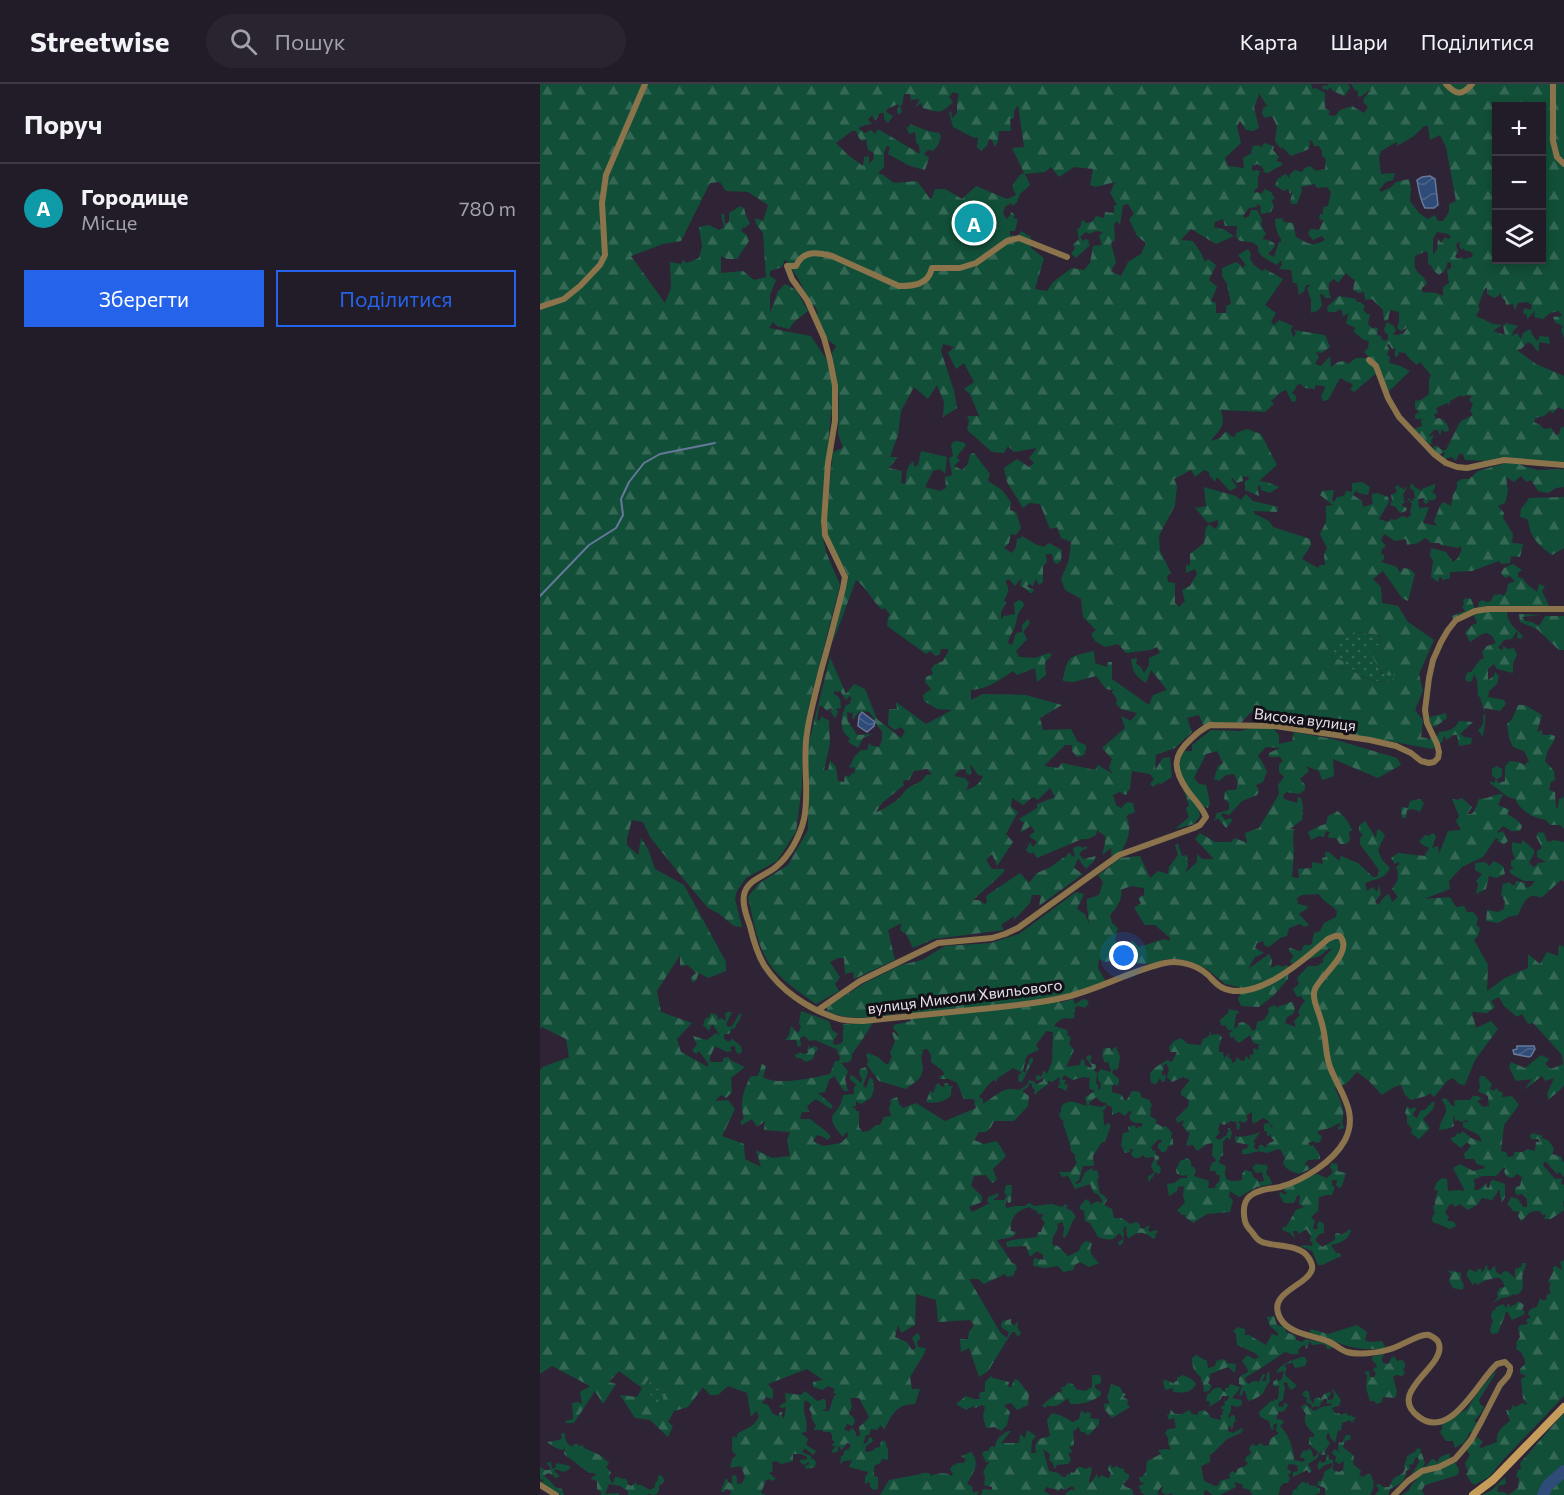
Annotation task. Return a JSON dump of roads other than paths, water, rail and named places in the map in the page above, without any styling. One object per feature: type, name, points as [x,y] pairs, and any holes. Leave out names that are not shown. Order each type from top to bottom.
[{"type":"main road","points":[[1473,1495],[1493,1480],[1564,1407]]},
{"type":"street","points":[[540,308],[564,299],[580,286],[600,265],[605,255],[602,203],[606,176],[645,84]]},
{"type":"street","points":[[1446,84],[1457,93],[1464,92],[1472,84]]},
{"type":"street","points":[[1553,84],[1553,141],[1557,158],[1564,164]]},
{"type":"street","points":[[818,1010],[796,998],[763,963],[754,941],[744,904],[744,894],[752,881],[768,873],[785,857],[799,834],[806,806],[807,731],[845,577],[825,536],[824,521],[828,463],[835,421],[835,386],[830,360],[818,323],[807,300],[792,279],[787,266],[796,266],[802,257],[820,253],[832,256],[899,286],[909,286],[917,285],[927,279],[932,273],[932,268],[960,268],[976,263],[1007,241],[1019,238],[1067,257]]},
{"type":"street","points":[[1369,360],[1376,366],[1388,398],[1400,417],[1434,454],[1446,463],[1467,468],[1504,459],[1564,465]]},
{"type":"street","name":"Висока вулиця","points":[[818,1010],[860,981],[938,943],[992,938],[1018,928],[1119,855],[1200,825],[1206,817],[1202,807],[1188,792],[1179,775],[1176,758],[1185,744],[1210,725],[1275,726],[1370,740],[1396,746],[1429,763],[1434,762],[1439,752],[1427,723],[1425,710],[1429,678],[1433,660],[1441,642],[1456,620],[1475,611],[1488,609],[1564,609]]},
{"type":"street","name":"вулиця Миколи Хвильового","points":[[818,1010],[837,1019],[863,1021],[1033,1004],[1067,997],[1154,966],[1173,962],[1199,968],[1215,982],[1229,990],[1248,990],[1268,984],[1282,976],[1328,939],[1340,936],[1344,945],[1339,957],[1314,994],[1323,1026],[1325,1049],[1350,1113],[1348,1133],[1344,1142],[1322,1166],[1300,1179],[1257,1192],[1249,1197],[1244,1207],[1245,1221],[1256,1238],[1262,1242],[1306,1253],[1312,1266],[1304,1279],[1292,1287],[1281,1299],[1278,1313],[1281,1321],[1289,1328],[1328,1341],[1347,1352],[1388,1350],[1421,1335],[1436,1338],[1439,1342],[1439,1350],[1434,1362],[1412,1388],[1410,1397],[1410,1406],[1416,1415],[1430,1422],[1447,1419],[1461,1408],[1497,1364],[1505,1362],[1510,1371],[1500,1385],[1471,1440],[1455,1460],[1422,1471],[1394,1495]]},
{"type":"street","points":[[540,1485],[556,1495]]},
{"type":"water","points":[[1430,176],[1435,179],[1438,205],[1434,208],[1425,208],[1417,180]]},
{"type":"water","points":[[862,712],[875,722],[867,732],[858,726]]},
{"type":"water","points":[[1517,1046],[1534,1046],[1535,1049],[1529,1057],[1514,1054],[1513,1050],[1517,1049]]},
{"type":"waterway","points":[[540,596],[589,545],[616,528],[623,515],[621,499],[629,482],[644,463],[660,454],[715,443]]},
{"type":"waterway","points":[[1543,1495],[1548,1485],[1564,1471]]},
{"type":"place","name":"Городище","points":[[974,223]]}]
